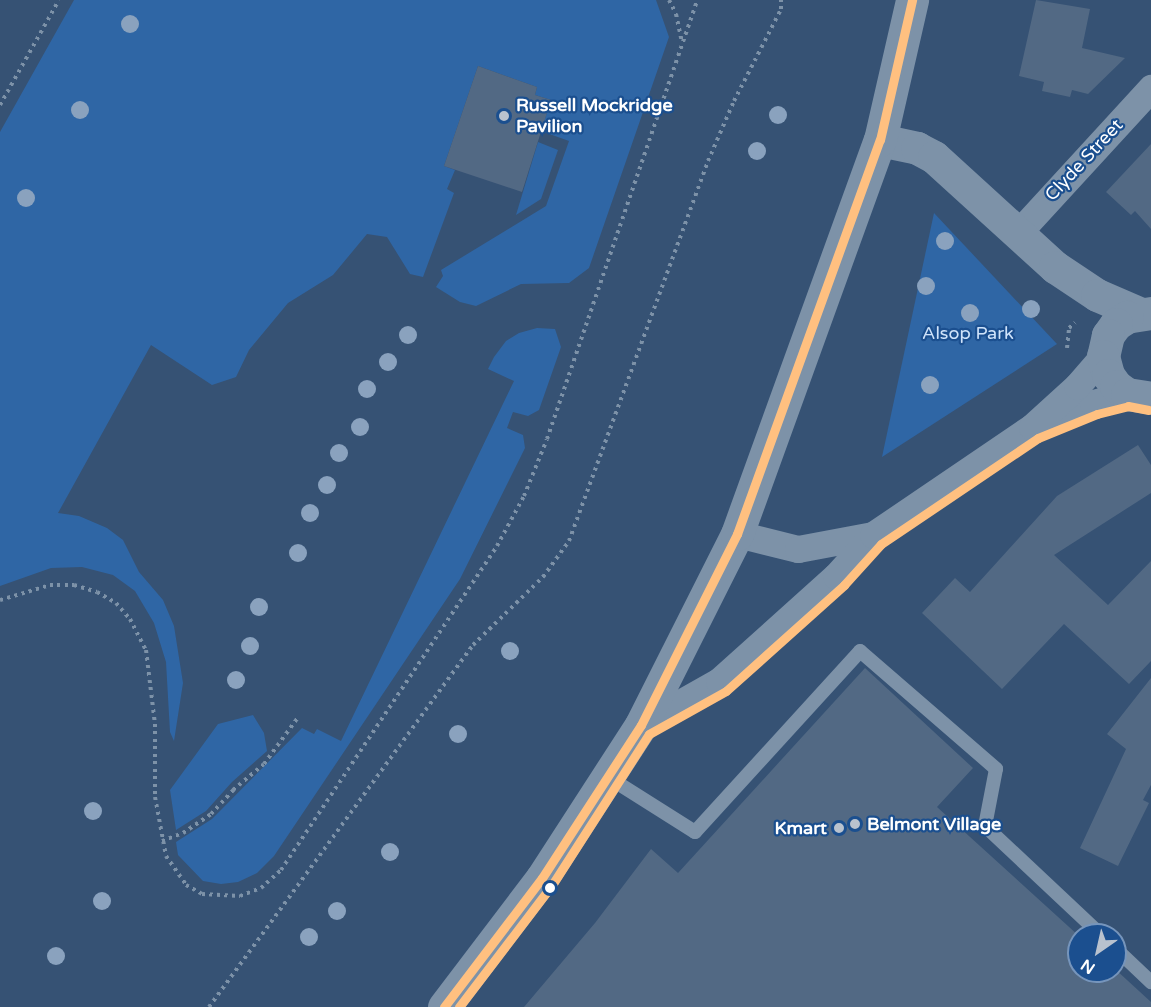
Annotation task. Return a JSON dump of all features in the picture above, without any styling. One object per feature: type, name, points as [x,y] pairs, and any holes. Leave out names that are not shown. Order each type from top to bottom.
[{"type":"street","points":[[444,1007],[542,878],[641,725],[737,534],[880,140],[912,0]]},
{"type":"street","name":"Clyde Street","points":[[1018,233],[1151,88]]},
{"type":"street","points":[[880,140],[917,148],[934,157],[1055,267],[1097,295],[1145,313]]},
{"type":"street","points":[[1055,267],[1087,311],[1103,352],[1108,375],[1139,396]]},
{"type":"street","points":[[641,725],[719,681],[836,576],[873,535],[1032,427],[1077,386],[1103,352],[1108,335],[1116,324],[1145,313]]},
{"type":"street","points":[[1032,427],[1093,403],[1139,396]]},
{"type":"street","points":[[737,534],[798,549],[873,535]]},
{"type":"lane","points":[[608,777],[695,832],[860,651],[996,769],[986,826],[1088,923]]},
{"type":"lane","points":[[1127,959],[1151,982]]},
{"type":"path","points":[[0,105],[59,0]]},
{"type":"path","points":[[669,0],[676,14],[682,44]]},
{"type":"path","points":[[0,600],[50,585],[74,585],[97,592],[116,603],[130,619],[146,650],[152,686],[155,797],[162,841],[174,871],[186,885],[202,894],[240,896],[261,888],[281,870],[497,546],[524,496],[547,439],[697,0]]},
{"type":"path","points":[[209,1007],[473,645],[543,577],[569,541],[708,161],[734,101],[781,9],[781,0]]},
{"type":"path","points":[[162,841],[183,833],[211,814],[233,790],[264,764],[299,716]]},
{"type":"green space","points":[[74,0],[656,0],[669,37],[589,268],[569,283],[521,284],[476,306],[460,302],[436,287],[443,276],[441,270],[546,206],[569,141],[541,131],[551,100],[535,95],[537,87],[478,66],[444,166],[455,170],[447,189],[454,193],[423,277],[410,274],[387,237],[367,234],[333,275],[288,303],[249,350],[236,377],[212,385],[151,345],[58,513],[79,516],[107,528],[123,540],[139,572],[163,600],[174,626],[183,683],[174,741],[170,732],[166,662],[154,623],[135,591],[113,575],[82,567],[51,568],[0,586],[0,132]]},
{"type":"green space","points":[[538,142],[558,150],[541,199],[516,215]]},
{"type":"green space","name":"Alsop Park","points":[[934,213],[1057,344],[882,457]]},
{"type":"green space","points":[[537,328],[555,329],[561,347],[539,410],[528,416],[513,412],[507,428],[523,435],[525,448],[460,579],[274,856],[257,873],[238,882],[221,884],[203,881],[178,855],[176,842],[212,819],[302,728],[314,734],[317,729],[341,741],[514,381],[488,369],[506,341],[519,333]]},
{"type":"green space","points":[[253,715],[264,733],[267,751],[232,782],[206,811],[176,830],[170,790],[218,724]]},
{"type":"building","points":[[1036,0],[1090,9],[1082,48],[1125,58],[1088,94],[1072,90],[1070,97],[1042,91],[1044,82],[1019,76]]},
{"type":"building","name":"Russell Mockridge Pavilion","points":[[478,66],[537,87],[535,95],[551,100],[522,192],[444,166]]},
{"type":"building","points":[[1151,144],[1151,229],[1135,211],[1131,215],[1106,192]]},
{"type":"building","points":[[1138,445],[1151,465],[1151,493],[1054,555],[1108,605],[1151,561],[1151,661],[1129,684],[1064,624],[1002,689],[922,613],[955,578],[970,592],[1057,496]]},
{"type":"building","name":"Belmont Village","points":[[865,668],[973,768],[937,807],[1067,925],[1067,983],[1127,983],[1127,980],[1151,1002],[1151,1007],[524,1007],[595,923],[651,849],[678,873]]},
{"type":"building","points":[[1151,678],[1151,785],[1143,800],[1149,803],[1118,866],[1080,848],[1126,749],[1107,734]]},
{"type":"transit line","points":[[444,1007],[542,878],[641,725],[737,534],[880,140],[912,0]]},
{"type":"transit line","points":[[459,1007],[552,885],[649,734],[726,691],[844,585],[881,544],[1038,438],[1097,414],[1128,406],[1149,410]]},
{"type":"place","name":"Russell Mockridge Pavilion","points":[[504,116]]},
{"type":"place","name":"Belmont Village","points":[[855,824]]},
{"type":"place","name":"Kmart","points":[[839,828]]}]
